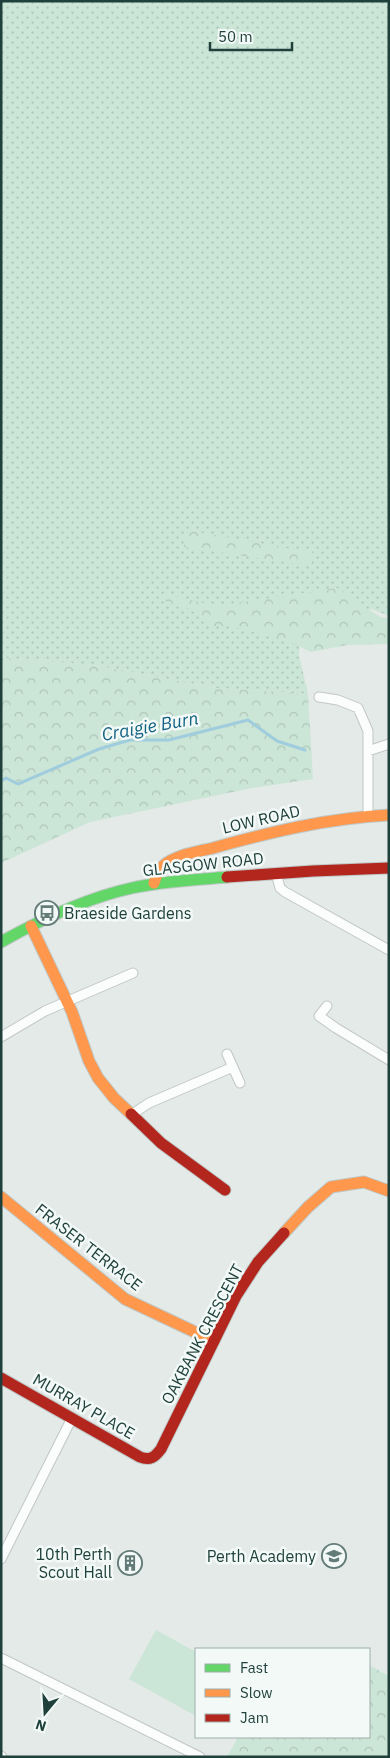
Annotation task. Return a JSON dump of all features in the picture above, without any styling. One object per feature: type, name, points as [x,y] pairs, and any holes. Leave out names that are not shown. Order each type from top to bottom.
[{"type":"street","points":[[319,697],[338,700],[358,708],[368,731],[368,815]]},
{"type":"street","points":[[368,751],[389,744]]},
{"type":"street","name":"LOW ROAD","points":[[154,883],[163,866],[191,854],[232,842],[303,826],[368,815],[389,815]]},
{"type":"street","name":"GLASGOW ROAD","points":[[1,942],[31,926],[103,896],[154,883],[276,873],[389,868]]},
{"type":"street","points":[[276,873],[280,888],[285,892],[389,950]]},
{"type":"street","points":[[31,926],[66,1000],[93,1070],[104,1086],[161,1143],[225,1190]]},
{"type":"street","points":[[1,1037],[66,1000],[133,972]]},
{"type":"street","points":[[327,1006],[319,1016],[389,1060]]},
{"type":"street","points":[[227,1054],[240,1083]]},
{"type":"street","points":[[132,1115],[149,1103],[233,1067]]},
{"type":"street","name":"OAKBANK CRESCENT","points":[[152,1459],[161,1449],[246,1279],[258,1262],[308,1208],[331,1187],[364,1182],[389,1191]]},
{"type":"street","name":"FRASER TERRACE","points":[[1,1197],[125,1299],[214,1341]]},
{"type":"street","name":"MURRAY PLACE","points":[[1,1378],[140,1457],[147,1460],[152,1459]]},
{"type":"street","points":[[1,1559],[72,1418]]},
{"type":"street","points":[[1,1658],[200,1757]]},
{"type":"green space","points":[[1,1],[389,1],[389,616],[371,609],[337,615],[300,642],[299,655],[308,694],[216,688],[93,665],[1,658]]},
{"type":"green space","points":[[186,530],[314,553],[311,566],[184,547]]},
{"type":"green space","points":[[337,588],[380,617],[389,618],[389,644],[347,645],[311,652],[283,639],[230,626],[214,626],[204,622],[191,609],[169,604],[162,597],[169,595],[216,606]]},
{"type":"green space","points":[[1,658],[93,665],[216,688],[308,694],[313,779],[252,788],[90,822],[1,863]]},
{"type":"green space","points":[[156,1630],[195,1651],[195,1715],[129,1679]]},
{"type":"green space","points":[[370,1666],[389,1676],[389,1757],[227,1757],[237,1738],[370,1738]]},
{"type":"waterway","name":"Craigie Burn","points":[[1,781],[6,778],[18,784],[99,749],[130,740],[169,740],[248,720],[277,741],[305,750]]},
{"type":"traffic: fast","points":[[1,942],[65,910],[115,892],[155,884],[227,877]]},
{"type":"traffic: slow","points":[[154,883],[158,872],[163,866],[186,854],[300,827],[344,819],[389,815]]},
{"type":"traffic: slow","points":[[31,926],[72,1012],[89,1061],[98,1078],[114,1098],[131,1114]]},
{"type":"traffic: slow","points":[[284,1233],[308,1207],[331,1187],[364,1182],[389,1191]]},
{"type":"traffic: slow","points":[[1,1197],[125,1299],[214,1341]]},
{"type":"traffic: jam","points":[[227,877],[389,868]]},
{"type":"traffic: jam","points":[[131,1114],[161,1143],[225,1190]]},
{"type":"traffic: jam","points":[[1,1378],[140,1457],[152,1458],[161,1449],[236,1296],[258,1262],[284,1233]]},
{"type":"place","name":"Braeside Gardens","points":[[47,913]]},
{"type":"place","name":"Perth Academy","points":[[334,1556]]},
{"type":"place","name":"10th Perth Scout Hall","points":[[130,1563]]}]
